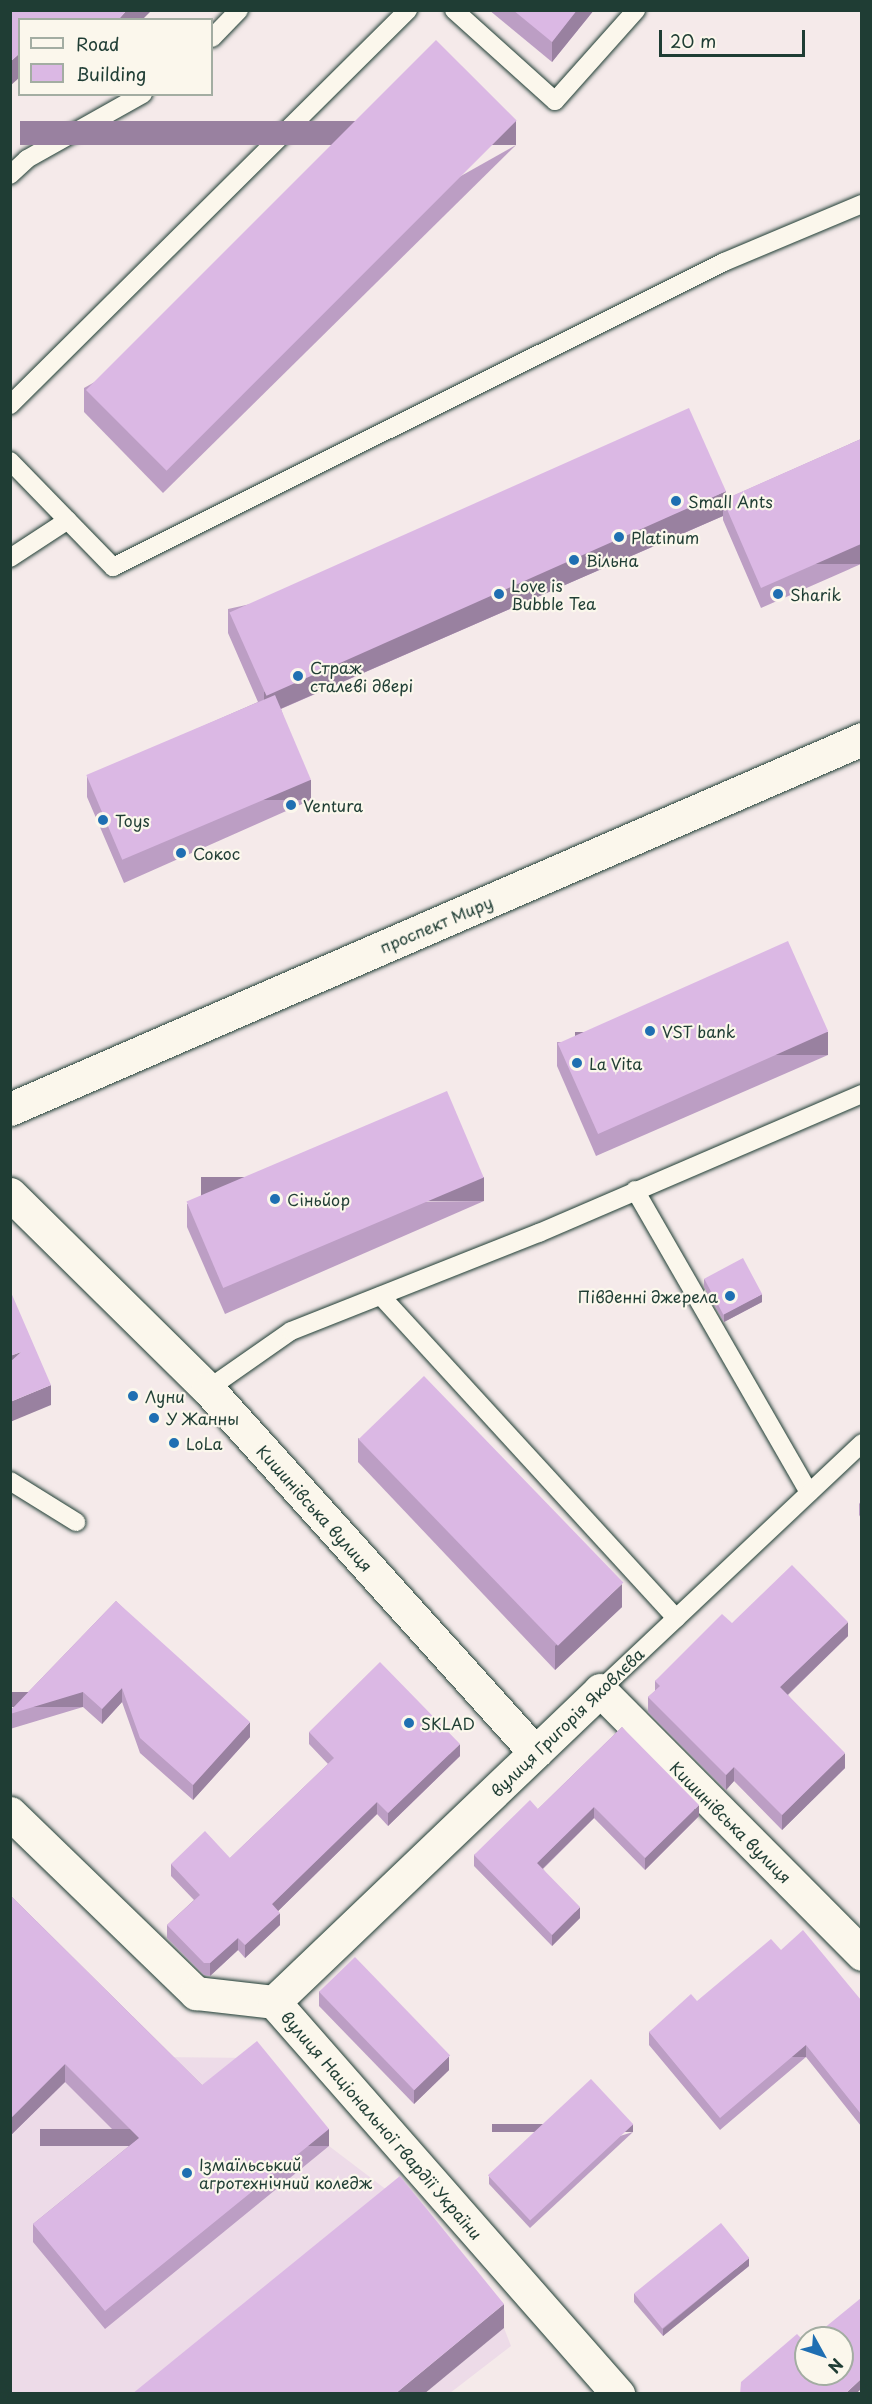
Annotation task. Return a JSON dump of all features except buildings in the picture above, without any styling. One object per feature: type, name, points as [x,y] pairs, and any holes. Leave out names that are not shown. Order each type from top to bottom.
[{"type":"street","name":"проспект Миру","points":[[10,1108],[861,739]]},
{"type":"street","name":"Кишинівська вулиця","points":[[10,1194],[208,1389],[535,1752]]},
{"type":"street","name":"Кишинівська вулиця","points":[[600,1690],[861,1954]]},
{"type":"street","name":"вулиця Григорія Яковлєва","points":[[274,2002],[600,1690]]},
{"type":"street","name":"вулиця Національної гвардії України","points":[[10,1813],[196,1993],[274,2002],[618,2394]]},
{"type":"lane","points":[[213,37],[239,10]]},
{"type":"lane","points":[[10,405],[408,10]]},
{"type":"lane","points":[[454,10],[555,101],[636,10]]},
{"type":"lane","points":[[10,175],[27,159],[140,96]]},
{"type":"lane","points":[[10,461],[113,567],[724,262],[861,204]]},
{"type":"lane","points":[[10,558],[68,520]]},
{"type":"lane","points":[[208,1389],[291,1331],[381,1296],[861,1094]]},
{"type":"lane","points":[[635,1190],[809,1492]]},
{"type":"lane","points":[[381,1296],[676,1618]]},
{"type":"lane","name":"вулиця Григорія Яковлєва","points":[[600,1690],[861,1443]]},
{"type":"lane","points":[[10,1481],[76,1522]]},
{"type":"shaded area","name":"Ізмаїльський агротехнічний коледж","points":[[10,1913],[156,2057],[257,2058],[329,2146],[400,2200],[504,2328],[511,2346],[450,2393],[11,2393]]},
{"type":"place","name":"Small Ants","points":[[676,501]]},
{"type":"place","name":"Platinum","points":[[619,537]]},
{"type":"place","name":"Вільна","points":[[574,560]]},
{"type":"place","name":"Love is Bubble Tea","points":[[499,594]]},
{"type":"place","name":"Sharik","points":[[778,594]]},
{"type":"place","name":"Страж сталеві двері","points":[[298,676]]},
{"type":"place","name":"Ventura","points":[[291,805]]},
{"type":"place","name":"Toys","points":[[103,820]]},
{"type":"place","name":"Сокос","points":[[181,853]]},
{"type":"place","name":"VST bank","points":[[650,1031]]},
{"type":"place","name":"La Vita","points":[[577,1063]]},
{"type":"place","name":"Сіньйор","points":[[275,1199]]},
{"type":"place","name":"Південні джерела","points":[[730,1296]]},
{"type":"place","name":"Луни","points":[[133,1396]]},
{"type":"place","name":"У Жанны","points":[[154,1418]]},
{"type":"place","name":"LoLa","points":[[174,1443]]},
{"type":"place","name":"SKLAD","points":[[409,1723]]},
{"type":"place","name":"Ізмаїльський агротехнічний коледж","points":[[187,2173]]}]
